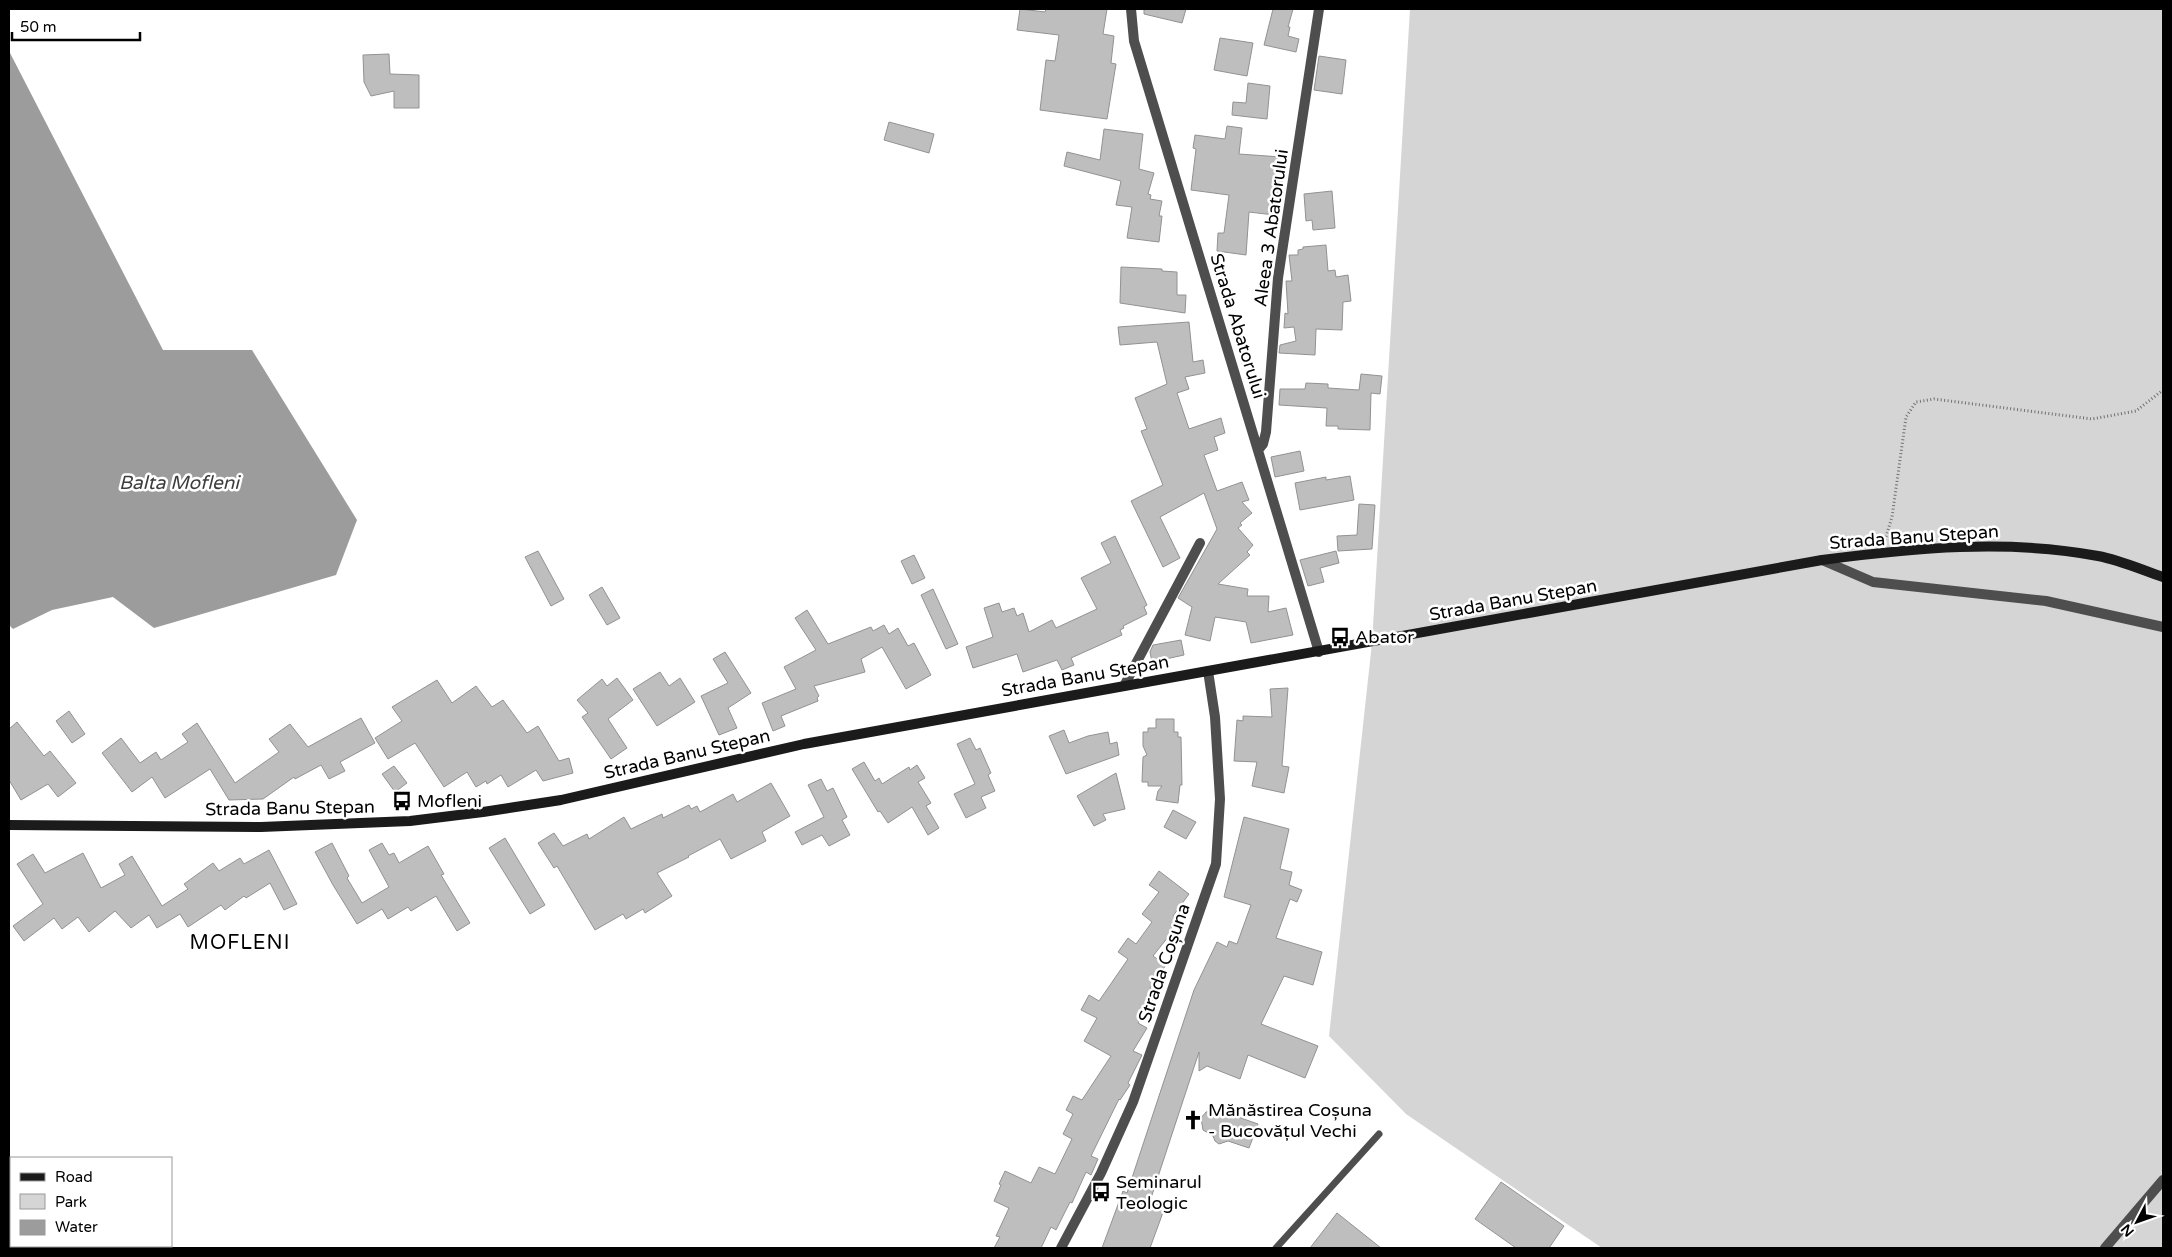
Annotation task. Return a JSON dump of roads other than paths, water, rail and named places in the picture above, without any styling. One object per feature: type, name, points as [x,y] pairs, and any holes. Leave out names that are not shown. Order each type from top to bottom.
[{"type":"main road","name":"Strada Banu Stepan","points":[[9,825],[261,827],[410,821],[483,812],[561,800],[804,744],[1822,560],[1881,552],[2007,546],[2099,556],[2163,576]]},
{"type":"street","name":"Strada Abatorului","points":[[1131,9],[1134,40],[1319,652]]},
{"type":"street","name":"Aleea 3 Abatorului","points":[[1258,450],[1263,444],[1266,432],[1278,278],[1319,9]]},
{"type":"street","points":[[1124,686],[1200,543]]},
{"type":"street","points":[[1822,560],[1872,582],[2046,601],[2163,627]]},
{"type":"street","name":"Strada Coșuna","points":[[1061,1248],[1102,1172],[1133,1102],[1216,864],[1220,800],[1215,717],[1208,671]]},
{"type":"street","points":[[2105,1248],[2163,1180]]},
{"type":"lane","points":[[1276,1248],[1379,1134]]},
{"type":"water","name":"Balta Mofleni","points":[[9,51],[163,350],[252,350],[357,520],[336,575],[154,628],[113,597],[52,610],[13,629],[9,625]]},
{"type":"place","name":"Abator","points":[[1340,637]]},
{"type":"place","name":"Mofleni","points":[[402,801]]},
{"type":"place","name":"Mănăstirea Coșuna - Bucovățul Vechi","points":[[1193,1120]]},
{"type":"place","name":"Seminarul Teologic","points":[[1101,1192]]},
{"type":"district","name":"MOFLENI","points":[[240,942]]}]
